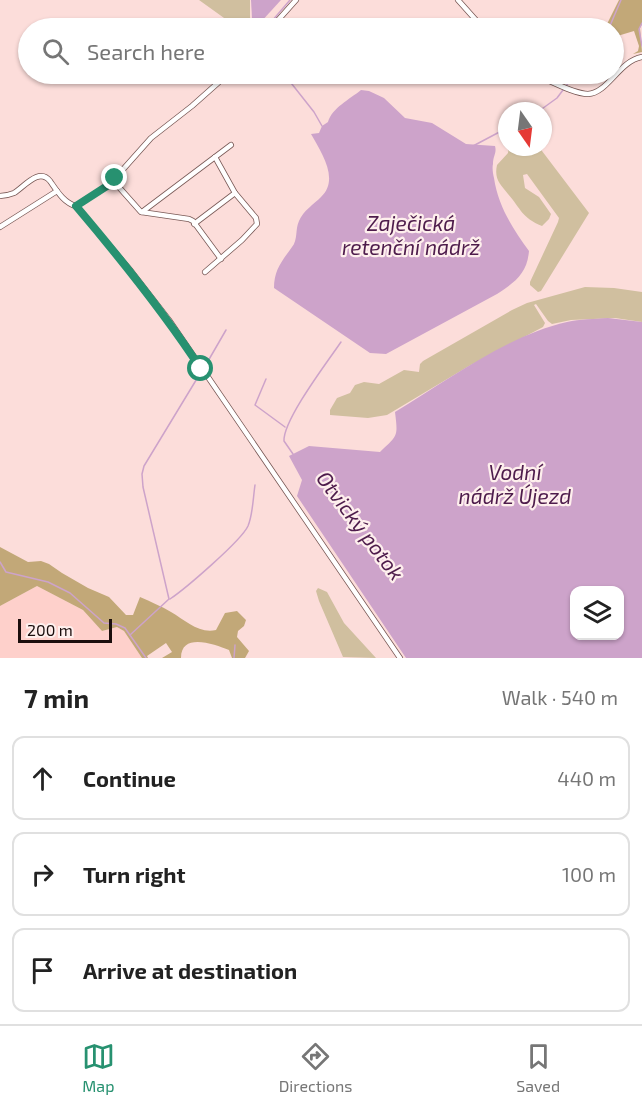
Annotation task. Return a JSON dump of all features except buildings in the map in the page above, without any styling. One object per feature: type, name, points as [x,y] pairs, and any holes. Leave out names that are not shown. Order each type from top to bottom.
[{"type":"street","points":[[280,18],[296,0]]},
{"type":"street","points":[[458,0],[474,18]]},
{"type":"street","points":[[624,65],[642,57]]},
{"type":"street","points":[[76,206],[111,182],[151,138],[217,84]]},
{"type":"street","points":[[558,84],[582,93],[594,92],[603,84]]},
{"type":"street","points":[[142,212],[231,145]]},
{"type":"street","points":[[205,272],[257,224],[256,218],[235,194],[215,158]]},
{"type":"street","points":[[0,196],[15,192],[39,176],[48,178],[68,204],[76,206],[169,320],[400,658]]},
{"type":"street","points":[[111,182],[117,185],[142,212],[189,219],[221,259]]},
{"type":"street","points":[[0,227],[57,191]]},
{"type":"street","points":[[195,224],[235,194]]},
{"type":"shaded area","points":[[199,0],[250,0],[250,18],[224,18]]},
{"type":"shaded area","points":[[619,0],[642,0],[640,28],[642,52],[633,54],[638,51],[639,46],[634,31],[624,34],[624,18],[610,18]]},
{"type":"shaded area","points":[[505,156],[546,156],[589,213],[541,291],[538,292],[530,285],[530,282],[559,218],[527,174],[523,175],[525,188],[539,197],[551,214],[542,226],[526,216],[500,184],[496,174],[497,165]]},
{"type":"shaded area","points":[[585,287],[642,292],[642,322],[615,318],[571,320],[552,324],[536,304],[534,305],[545,323],[543,327],[469,366],[387,415],[368,418],[330,415],[330,410],[337,398],[350,393],[355,385],[364,382],[379,384],[404,370],[419,372],[423,361],[512,310],[527,303]]},
{"type":"shaded area","points":[[0,547],[28,562],[41,561],[49,564],[88,588],[109,597],[126,615],[133,615],[140,597],[192,626],[210,631],[216,630],[225,613],[237,611],[246,620],[244,626],[238,631],[237,637],[249,651],[245,658],[232,658],[229,650],[207,643],[192,642],[182,650],[181,658],[162,658],[172,652],[166,643],[147,656],[148,658],[142,658],[124,631],[117,627],[102,631],[83,610],[37,586],[0,606]]},
{"type":"shaded area","points":[[37,586],[83,610],[102,631],[117,627],[124,631],[142,658],[0,658],[0,606]]},
{"type":"shaded area","points":[[318,588],[327,592],[344,623],[376,658],[343,657],[319,601],[316,591]]},
{"type":"water","points":[[251,0],[281,0],[265,18],[252,18]]},
{"type":"water","name":"Zaječická retenční nádrž","points":[[361,90],[384,98],[405,118],[432,123],[466,144],[495,146],[493,171],[499,198],[512,226],[529,251],[523,272],[497,294],[386,354],[370,353],[274,288],[277,271],[294,244],[301,217],[321,197],[329,182],[327,166],[311,134],[319,133],[337,108]]},
{"type":"water","name":"Vodní nádrž Újezd","points":[[608,318],[642,322],[642,658],[406,658],[297,496],[302,480],[289,456],[309,446],[380,452],[395,435],[395,412],[500,348],[545,328],[582,320]]},
{"type":"waterway","name":"Otvický potok","points":[[275,18],[290,0]]},
{"type":"waterway","points":[[613,18],[621,0]]},
{"type":"waterway","points":[[642,23],[639,29],[642,46]]},
{"type":"waterway","name":"Otvický potok","points":[[292,84],[322,126]]},
{"type":"waterway","points":[[551,102],[568,84]]},
{"type":"waterway","points":[[473,146],[498,133]]},
{"type":"waterway","points":[[204,368],[226,330]]},
{"type":"waterway","name":"Otvický potok","points":[[293,454],[284,441],[291,419],[307,391],[341,342]]},
{"type":"waterway","points":[[130,635],[169,599],[143,487],[144,466],[201,372]]},
{"type":"waterway","points":[[266,379],[255,405],[285,427]]},
{"type":"waterway","points":[[170,599],[212,564],[243,533],[251,516],[255,485]]},
{"type":"waterway","points":[[0,562],[6,572],[48,582],[70,593],[104,623],[116,624],[125,628],[146,658]]},
{"type":"waterway","points":[[234,658],[235,645]]},
{"type":"route","points":[[115,178],[107,186],[76,206],[169,320],[201,369]]}]
